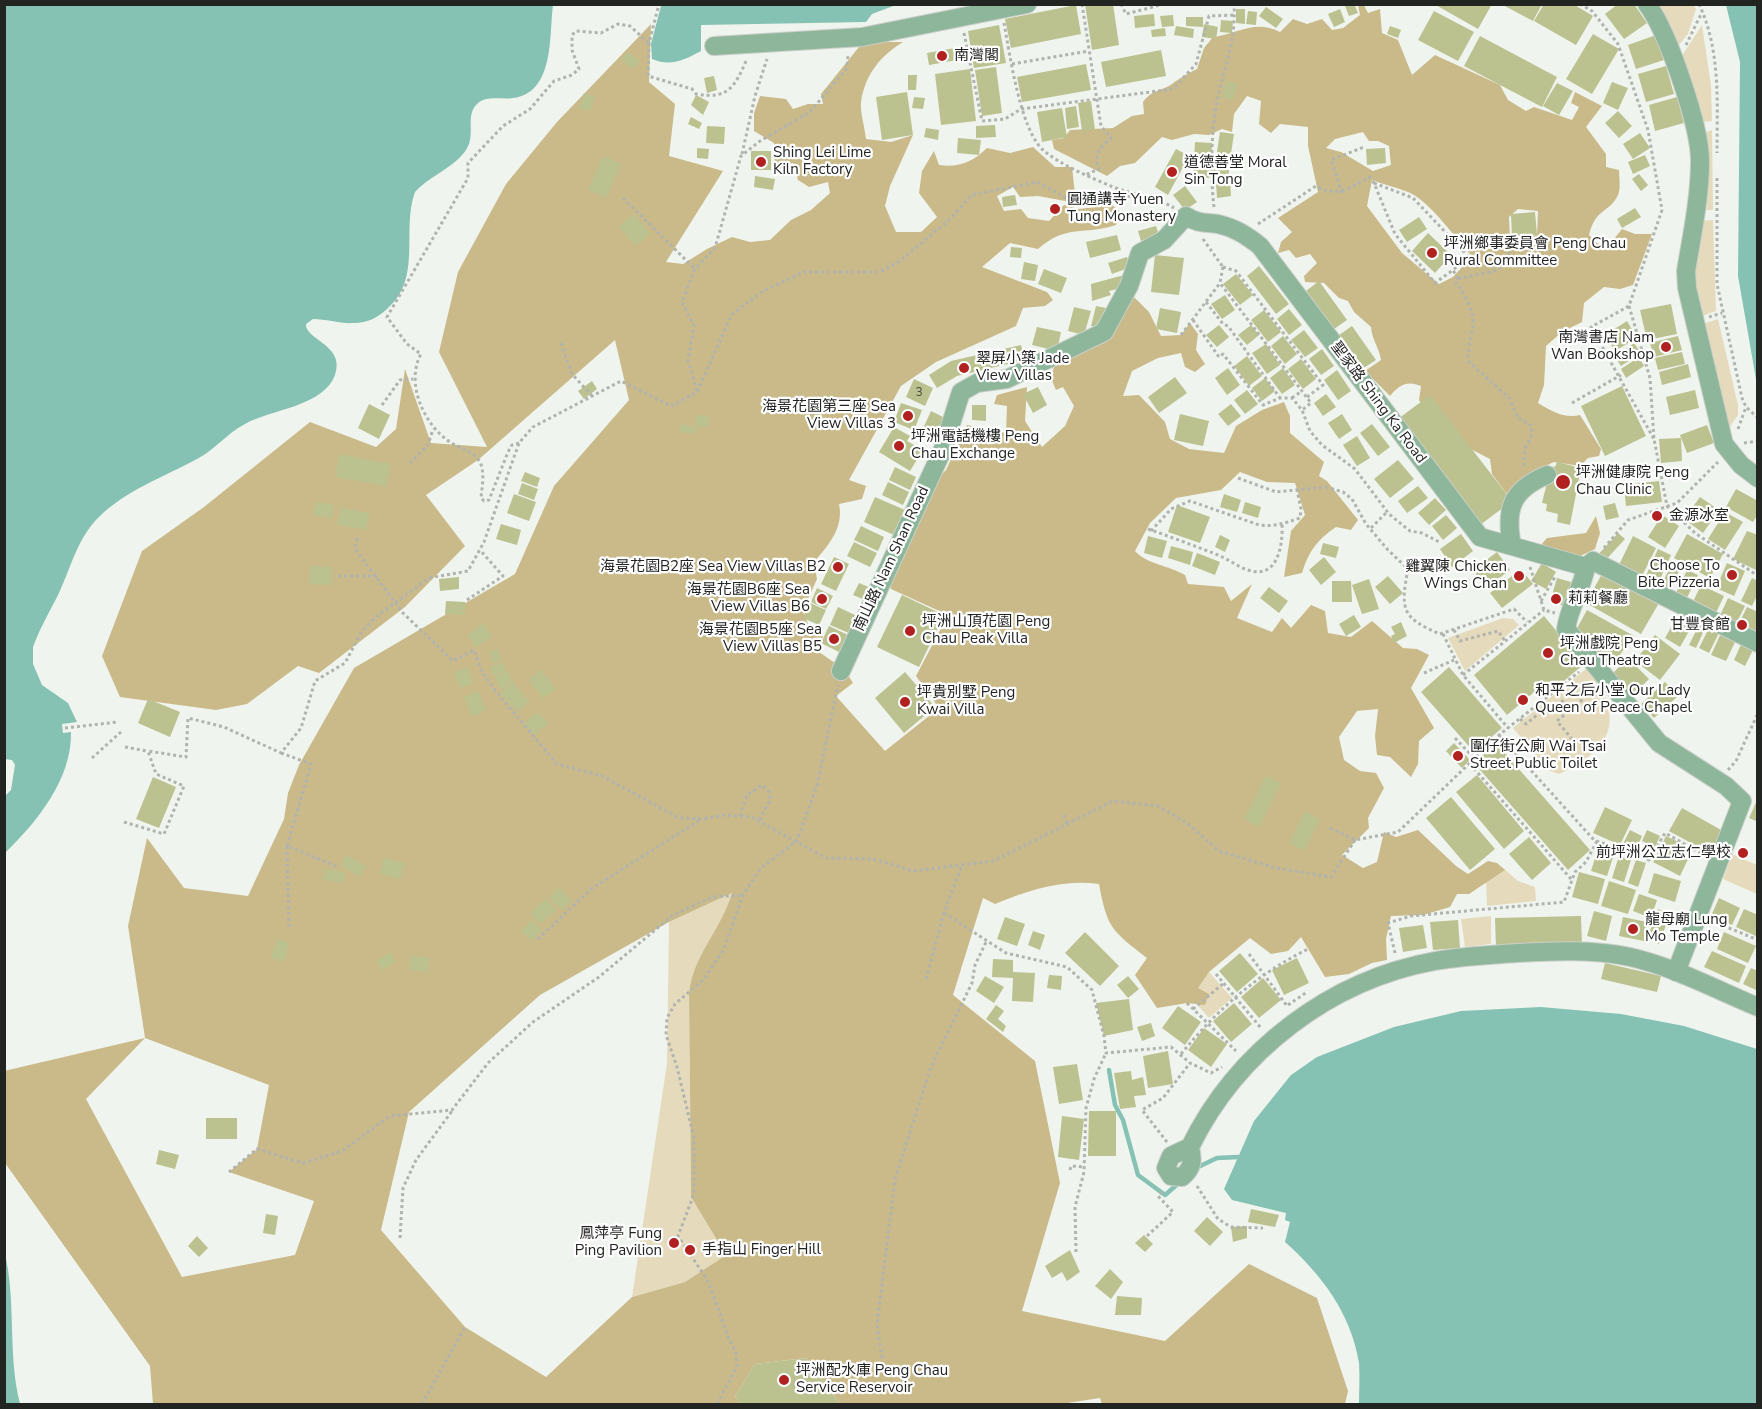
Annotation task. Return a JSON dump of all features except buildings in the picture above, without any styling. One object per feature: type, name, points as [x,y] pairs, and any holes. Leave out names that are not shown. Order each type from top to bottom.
[{"type":"street","points":[[714,46],[851,38],[1027,4]]},
{"type":"street","points":[[1647,4],[1662,31],[1697,131],[1700,160],[1686,271],[1687,288],[1718,422],[1730,452],[1758,478]]},
{"type":"street","name":"聖家路 Shing Ka Road","points":[[1186,216],[1197,224],[1215,224],[1245,234],[1260,246],[1480,537],[1564,561],[1589,564],[1758,643]]},
{"type":"street","name":"南山路 Nam Shan Road","points":[[840,671],[942,449],[961,392],[977,383],[1007,379],[1104,332],[1129,286],[1140,253],[1164,240],[1186,216]]},
{"type":"street","points":[[1517,548],[1508,529],[1510,507],[1514,496],[1547,475]]},
{"type":"street","points":[[1589,564],[1582,589],[1568,617],[1566,629],[1659,743],[1719,781],[1742,801],[1676,972]]},
{"type":"street","points":[[1189,1172],[1193,1160],[1189,1147],[1231,1083],[1261,1048],[1323,1002],[1379,976],[1435,961],[1566,950],[1630,957],[1676,972],[1758,1007]]},
{"type":"path","points":[[1082,4],[1101,126],[1111,138],[1098,151],[1095,160],[1099,169],[1085,175]]},
{"type":"path","points":[[1121,4],[1126,14],[1164,4]]},
{"type":"path","points":[[1215,224],[1211,180],[1218,98],[1235,31],[1234,4]]},
{"type":"path","points":[[1580,4],[1592,11],[1618,44],[1648,130],[1662,210],[1629,306],[1650,378],[1654,439],[1667,506],[1695,533],[1758,576]]},
{"type":"path","points":[[1699,4],[1715,59],[1717,156]]},
{"type":"path","points":[[658,8],[649,43],[648,76],[706,96],[725,93],[735,86],[754,44]]},
{"type":"path","points":[[1001,10],[1021,109],[1042,149],[1085,175],[1138,195],[1159,199],[1186,216]]},
{"type":"path","points":[[1673,61],[1693,33],[1702,12]]},
{"type":"path","points":[[961,17],[982,120],[1005,119],[1021,109],[1173,89],[1196,64],[1209,16],[1234,15]]},
{"type":"path","points":[[519,443],[512,445],[489,500],[484,501],[481,498],[483,474],[481,464],[473,452],[452,444],[433,429],[413,379],[421,354],[407,344],[387,317],[468,178],[468,163],[503,126],[530,109],[554,81],[572,75],[579,69],[572,50],[572,36],[576,31],[601,33],[618,24],[630,26],[649,43]]},
{"type":"path","points":[[741,156],[760,141],[810,112],[847,68],[851,38]]},
{"type":"path","points":[[697,392],[688,360],[694,326],[682,302],[695,269],[715,248],[755,96],[772,43]]},
{"type":"path","points":[[1012,64],[1089,51]]},
{"type":"path","points":[[1342,193],[1331,160],[1364,147]]},
{"type":"path","points":[[1717,167],[1720,305],[1742,398],[1746,407],[1758,418]]},
{"type":"path","points":[[1245,234],[1271,213],[1316,186],[1324,191],[1342,193],[1369,177],[1374,183],[1395,234],[1436,283],[1468,256],[1413,198],[1374,183]]},
{"type":"path","points":[[281,753],[301,728],[315,681],[345,663],[362,631],[429,578],[468,571],[480,550],[519,443],[533,427],[621,381],[671,406],[697,392],[732,314],[763,291],[804,272],[879,272],[900,261],[949,220],[972,195],[1037,182],[1077,204],[1138,195]]},
{"type":"path","points":[[623,198],[695,269]]},
{"type":"path","points":[[1201,237],[1223,267],[1236,271],[1323,385],[1307,397]]},
{"type":"path","points":[[1458,279],[1498,270],[1516,241]]},
{"type":"path","points":[[1181,335],[1220,282],[1223,267]]},
{"type":"path","points":[[1454,270],[1458,279],[1456,283],[1464,291],[1473,325],[1467,353],[1469,362],[1509,399],[1517,417],[1532,426],[1531,438],[1525,448],[1521,484],[1524,488]]},
{"type":"path","points":[[1220,282],[1311,403],[1302,410]]},
{"type":"path","points":[[1206,302],[1223,324],[1228,326],[1280,398]]},
{"type":"path","points":[[1629,306],[1591,327],[1621,375],[1654,439]]},
{"type":"path","points":[[1192,320],[1219,357],[1223,354],[1263,405],[1280,398],[1292,398],[1302,391]]},
{"type":"path","points":[[561,343],[572,374],[592,396]]},
{"type":"path","points":[[1572,403],[1621,375]]},
{"type":"path","points":[[382,405],[400,380],[413,379]]},
{"type":"path","points":[[1292,398],[1302,410],[1310,430],[1322,445],[1355,469],[1387,512],[1410,531],[1422,533],[1441,543]]},
{"type":"path","points":[[410,462],[428,444],[433,429]]},
{"type":"path","points":[[1589,564],[1628,520],[1677,502],[1730,452]]},
{"type":"path","points":[[1238,478],[1276,492],[1326,487],[1343,492],[1352,499],[1388,550],[1408,568],[1405,607],[1415,624],[1443,634],[1514,609],[1527,622]]},
{"type":"path","points":[[1282,524],[1283,539],[1275,564],[1260,572],[1248,570],[1222,556],[1150,530],[1172,509],[1190,501],[1271,527],[1300,518],[1301,501],[1297,490]]},
{"type":"path","points":[[1371,528],[1387,512]]},
{"type":"path","points":[[357,538],[355,549],[403,613],[453,661],[474,650],[481,670],[494,689],[557,764],[602,776],[679,818],[740,816],[759,821],[826,858],[873,859],[913,871],[993,861],[1113,801],[1158,806],[1186,823],[1219,851],[1276,868],[1331,877],[1356,840]]},
{"type":"path","points":[[1517,548],[1544,610]]},
{"type":"path","points":[[467,600],[503,576],[480,550]]},
{"type":"path","points":[[1541,601],[1564,561]]},
{"type":"path","points":[[338,576],[377,576]]},
{"type":"path","points":[[1544,610],[1568,617]]},
{"type":"path","points":[[1463,675],[1544,610]]},
{"type":"path","points":[[1454,630],[1460,640],[1498,631],[1505,641]]},
{"type":"path","points":[[1443,634],[1463,675],[1508,728]]},
{"type":"path","points":[[1424,673],[1454,660]]},
{"type":"path","points":[[1330,828],[1356,840],[1398,832],[1499,735],[1593,661]]},
{"type":"path","points":[[717,1404],[736,1366],[736,1352],[708,1281],[678,1236],[694,1194],[694,1138],[677,1067],[666,1035],[667,1018],[675,1004],[703,980],[723,951],[743,895],[761,868],[797,841],[817,785],[840,671]]},
{"type":"path","points":[[1576,744],[1557,721],[1603,682]]},
{"type":"path","points":[[1520,719],[1526,724],[1543,710],[1546,714],[1564,700],[1571,709]]},
{"type":"path","points":[[1719,781],[1736,761],[1758,713]]},
{"type":"path","points":[[125,747],[186,757],[188,718],[224,727],[311,764],[287,846],[289,928]]},
{"type":"path","points":[[65,728],[118,722]]},
{"type":"path","points":[[92,758],[121,732]]},
{"type":"path","points":[[1499,735],[1597,841],[1649,860],[1665,832],[1719,863]]},
{"type":"path","points":[[1455,738],[1474,758]]},
{"type":"path","points":[[124,822],[164,834],[184,786],[156,774],[148,751]]},
{"type":"path","points":[[1470,764],[1572,880]]},
{"type":"path","points":[[740,816],[747,795],[762,785],[770,793],[770,800],[759,821]]},
{"type":"path","points":[[1064,815],[1067,824]]},
{"type":"path","points":[[538,939],[591,889],[702,819]]},
{"type":"path","points":[[1397,961],[1388,923],[1411,916],[1564,902],[1572,880],[1597,841]]},
{"type":"path","points":[[287,846],[338,867]]},
{"type":"path","points":[[926,979],[962,865]]},
{"type":"path","points":[[400,1238],[403,1188],[416,1160],[488,1063],[533,1022],[599,977],[673,915],[712,897],[743,895]]},
{"type":"path","points":[[945,913],[1006,953],[1067,967],[1092,990],[1106,1053],[1094,1079],[1086,1108],[1085,1167],[1075,1207],[1076,1252]]},
{"type":"path","points":[[1698,915],[1758,940]]},
{"type":"path","points":[[882,1358],[877,1325],[895,1179],[931,1067],[972,983],[975,965],[987,940]]},
{"type":"path","points":[[1181,1055],[1207,1023],[1264,972],[1310,948]]},
{"type":"path","points":[[1249,954],[1287,1006]]},
{"type":"path","points":[[1216,974],[1261,1028]]},
{"type":"path","points":[[1193,1009],[1224,983]]},
{"type":"path","points":[[1186,1003],[1236,1051]]},
{"type":"path","points":[[1106,1053],[1171,1047],[1194,1065]]},
{"type":"path","points":[[1189,1147],[1170,1146],[1142,1110],[1163,1098],[1190,1063]]},
{"type":"path","points":[[229,1172],[257,1149],[303,1163],[342,1151],[390,1116],[452,1110]]},
{"type":"path","points":[[1070,1170],[1071,1166],[1085,1167]]},
{"type":"path","points":[[1189,1172],[1218,1219],[1231,1227],[1263,1228]]},
{"type":"path","points":[[1147,1236],[1173,1212],[1158,1196],[1164,1190]]},
{"type":"path","points":[[422,1404],[465,1327]]},
{"type":"shaded area","points":[[5,4],[553,5],[547,61],[536,86],[527,94],[513,98],[494,98],[477,104],[472,113],[470,139],[465,151],[452,164],[415,192],[411,207],[408,269],[405,283],[398,297],[387,309],[368,321],[349,323],[313,319],[306,324],[307,330],[335,357],[337,365],[335,375],[329,386],[308,401],[245,424],[203,455],[121,499],[99,517],[86,534],[33,647],[33,664],[42,685],[68,703],[77,722],[62,724],[63,733],[71,732],[66,766],[59,783],[40,813],[5,853],[5,796],[11,790],[15,765],[12,760],[4,759]]},
{"type":"shaded area","points":[[655,5],[896,5],[872,14],[866,22],[701,25],[701,51],[683,60],[665,62],[652,59],[651,44],[661,6]]},
{"type":"shaded area","points":[[1358,5],[1364,5],[1368,13],[1380,9],[1382,33],[1398,40],[1412,75],[1435,55],[1500,85],[1508,100],[1526,111],[1534,107],[1572,120],[1579,107],[1571,103],[1575,92],[1602,106],[1586,127],[1606,154],[1606,167],[1619,170],[1619,190],[1611,205],[1595,220],[1589,235],[1598,244],[1614,239],[1622,229],[1635,234],[1652,234],[1633,285],[1620,289],[1604,287],[1584,303],[1582,322],[1562,332],[1546,346],[1544,385],[1538,403],[1564,415],[1580,415],[1601,449],[1599,456],[1588,458],[1580,466],[1554,462],[1539,469],[1509,497],[1492,474],[1490,459],[1457,442],[1431,417],[1419,400],[1421,386],[1412,383],[1404,385],[1390,396],[1365,371],[1381,360],[1371,327],[1354,312],[1348,301],[1339,298],[1324,283],[1305,282],[1304,276],[1317,263],[1310,254],[1296,258],[1289,250],[1278,253],[1281,242],[1292,232],[1278,218],[1318,192],[1308,146],[1308,127],[1280,124],[1271,133],[1259,124],[1261,101],[1247,96],[1234,114],[1232,132],[1222,129],[1209,135],[1194,134],[1172,140],[1162,137],[1135,163],[1120,166],[1107,176],[1054,149],[1052,140],[1064,138],[1070,130],[1113,128],[1132,116],[1144,114],[1143,102],[1150,95],[1197,69],[1204,48],[1213,37],[1254,27],[1271,28],[1280,32],[1293,19],[1307,24],[1322,19],[1332,30],[1343,28],[1360,15]],"holes":[[[1363,132],[1369,141],[1378,141],[1389,146],[1391,165],[1373,171],[1341,152],[1326,148],[1335,139]],[[1372,180],[1408,192],[1425,203],[1472,256],[1453,277],[1439,284],[1402,253],[1367,206]],[[1518,209],[1538,211],[1537,235],[1510,239],[1509,217]]]},
{"type":"shaded area","points":[[1658,5],[1694,5],[1696,9],[1688,34],[1677,47],[1669,24]]},
{"type":"shaded area","points":[[1726,5],[1757,5],[1757,385],[1738,276],[1740,62]]},
{"type":"shaded area","points":[[651,24],[649,82],[675,104],[669,156],[723,171],[666,262],[683,264],[732,237],[750,242],[770,240],[791,220],[811,210],[830,193],[828,182],[809,187],[798,180],[793,163],[775,171],[774,143],[754,131],[754,113],[760,96],[786,99],[793,109],[808,104],[823,104],[821,94],[863,42],[903,42],[887,53],[875,67],[866,83],[861,102],[866,139],[891,142],[913,135],[890,186],[885,206],[896,232],[921,232],[937,217],[919,193],[922,171],[934,151],[939,165],[953,166],[971,160],[987,148],[1010,153],[1033,147],[1055,167],[1072,167],[1076,203],[1038,196],[1020,197],[1013,187],[997,196],[1004,211],[1021,209],[1028,218],[1049,221],[1064,205],[1079,209],[1112,205],[1121,212],[1116,225],[1067,233],[1038,249],[1010,243],[982,267],[1047,292],[1053,300],[1045,306],[1023,308],[1016,326],[936,362],[901,386],[849,480],[866,486],[862,499],[839,504],[837,528],[830,542],[814,562],[817,579],[803,610],[809,627],[823,636],[819,652],[845,670],[853,683],[836,696],[885,751],[939,708],[916,676],[948,615],[891,589],[886,579],[931,485],[946,470],[967,425],[1006,433],[1007,406],[994,404],[997,395],[1027,387],[1025,421],[1042,447],[1065,426],[1074,406],[1063,387],[1056,390],[1051,378],[1056,359],[1077,351],[1127,290],[1149,312],[1161,336],[1181,335],[1190,323],[1198,334],[1196,350],[1205,364],[1195,372],[1185,367],[1181,353],[1158,358],[1132,371],[1123,396],[1139,395],[1165,422],[1170,439],[1189,449],[1224,453],[1236,426],[1262,410],[1284,402],[1290,416],[1290,433],[1324,462],[1319,476],[1327,481],[1358,520],[1351,530],[1336,527],[1324,537],[1314,547],[1302,573],[1284,577],[1291,531],[1305,515],[1295,483],[1267,482],[1240,472],[1221,490],[1176,498],[1150,523],[1135,551],[1152,562],[1185,575],[1188,584],[1224,587],[1231,601],[1252,584],[1237,618],[1272,632],[1282,618],[1291,628],[1311,605],[1325,611],[1328,633],[1351,637],[1372,621],[1403,648],[1417,649],[1429,655],[1411,688],[1434,728],[1419,741],[1418,764],[1411,777],[1390,757],[1377,755],[1375,736],[1378,709],[1357,711],[1339,737],[1344,760],[1360,771],[1376,773],[1384,788],[1368,818],[1369,828],[1342,855],[1363,868],[1377,862],[1384,832],[1396,837],[1418,830],[1456,866],[1468,874],[1488,861],[1497,863],[1505,870],[1469,894],[1457,894],[1450,907],[1423,915],[1391,916],[1386,939],[1387,960],[1372,963],[1349,974],[1325,977],[1301,937],[1288,951],[1271,954],[1250,938],[1209,972],[1198,988],[1209,994],[1205,1005],[1187,1003],[1157,1008],[1135,975],[1147,958],[1126,941],[1108,920],[1099,884],[1059,884],[1020,894],[995,904],[983,898],[953,995],[1035,1061],[1060,1183],[1022,1311],[1165,1341],[1249,1264],[1317,1298],[1348,1391],[1345,1404],[1102,1404],[1100,1398],[1061,1404],[840,1404],[806,1358],[755,1364],[735,1397],[741,1404],[153,1404],[150,1366],[5,1163],[4,1071],[145,1038],[128,926],[147,838],[184,888],[248,896],[284,819],[288,793],[299,765],[354,668],[515,574],[554,486],[629,400],[615,340],[478,460],[426,495],[465,546],[405,607],[319,673],[298,666],[247,704],[216,710],[120,697],[102,656],[142,551],[204,507],[310,422],[376,447],[396,429],[405,369],[431,443],[487,447],[439,352],[458,272],[506,184],[557,122]],"holes":[[[732,893],[721,919],[701,954],[689,993],[691,1197],[726,1255],[685,1282],[632,1297],[546,1377],[465,1327],[381,1230],[409,1112],[540,995],[669,922]],[[145,1038],[269,1085],[257,1149],[229,1172],[314,1201],[295,1255],[182,1277],[86,1099]]]},
{"type":"shaded area","points":[[1702,25],[1711,85],[1712,121],[1703,122],[1678,62]]},
{"type":"shaded area","points":[[1712,130],[1713,210],[1707,210],[1706,132]]},
{"type":"shaded area","points":[[1713,220],[1716,311],[1702,316],[1693,283],[1701,221]]},
{"type":"shaded area","points":[[1718,319],[1738,405],[1738,415],[1729,428],[1703,324]]},
{"type":"shaded area","points":[[1596,516],[1600,533],[1595,549],[1580,556],[1540,546],[1547,538],[1586,533]]},
{"type":"shaded area","points":[[1503,618],[1513,619],[1519,625],[1465,671],[1448,638]]},
{"type":"shaded area","points":[[1587,668],[1607,702],[1610,717],[1608,730],[1592,754],[1559,774],[1548,770],[1513,728]]},
{"type":"shaded area","points":[[1732,854],[1757,865],[1757,894],[1723,879]]},
{"type":"shaded area","points":[[1502,867],[1518,881],[1535,887],[1536,901],[1487,906],[1486,880]]},
{"type":"shaded area","points":[[732,893],[722,918],[696,966],[689,993],[691,1197],[726,1255],[685,1282],[632,1297],[667,1063],[669,922]]},
{"type":"shaded area","points":[[1491,916],[1491,944],[1465,947],[1461,919]]},
{"type":"shaded area","points":[[1209,972],[1232,998],[1209,1018],[1187,993]]},
{"type":"shaded area","points":[[1541,1007],[1621,1014],[1684,1026],[1757,1049],[1757,1404],[1359,1404],[1359,1363],[1349,1328],[1342,1311],[1322,1281],[1285,1242],[1290,1222],[1285,1220],[1286,1213],[1232,1200],[1224,1189],[1254,1121],[1291,1075],[1317,1057],[1394,1027],[1461,1011]]},
{"type":"shaded area","points":[[4,1250],[10,1288],[14,1365],[20,1404],[5,1404]]},
{"type":"waterway","points":[[1109,1070],[1115,1105],[1123,1120],[1138,1175],[1165,1195],[1180,1182]]},
{"type":"waterway","points":[[1196,1168],[1217,1158],[1238,1157]]},
{"type":"place","name":"南灣閣","points":[[942,56]]},
{"type":"place","name":"Shing Lei Lime Kiln Factory","points":[[761,162]]},
{"type":"place","name":"道德善堂 Moral Sin Tong","points":[[1172,172]]},
{"type":"place","name":"圓通講寺 Yuen Tung Monastery","points":[[1055,209]]},
{"type":"place","name":"坪洲鄉事委員會 Peng Chau Rural Committee","points":[[1432,253]]},
{"type":"place","name":"南灣書店 Nam Wan Bookshop","points":[[1666,347]]},
{"type":"place","name":"翠屏小築 Jade View Villas","points":[[964,368]]},
{"type":"place","name":"海景花園第三座 Sea View Villas 3","points":[[908,416]]},
{"type":"place","name":"坪洲電話機樓 Peng Chau Exchange","points":[[899,446]]},
{"type":"place","name":"坪洲健康院 Peng Chau Clinic","points":[[1563,482]]},
{"type":"place","name":"金源冰室","points":[[1657,516]]},
{"type":"place","name":"海景花園B2座 Sea View Villas B2","points":[[838,567]]},
{"type":"place","name":"Choose To Bite Pizzeria","points":[[1732,575]]},
{"type":"place","name":"雞翼陳 Chicken Wings Chan","points":[[1519,576]]},
{"type":"place","name":"海景花園B6座 Sea View Villas B6","points":[[822,599]]},
{"type":"place","name":"莉莉餐廳","points":[[1556,599]]},
{"type":"place","name":"甘豐食館","points":[[1742,625]]},
{"type":"place","name":"坪洲山頂花園 Peng Chau Peak Villa","points":[[910,631]]},
{"type":"place","name":"海景花園B5座 Sea View Villas B5","points":[[834,639]]},
{"type":"place","name":"坪洲戲院 Peng Chau Theatre","points":[[1548,653]]},
{"type":"place","name":"和平之后小堂 Our Lady Queen of Peace Chapel","points":[[1523,700]]},
{"type":"place","name":"坪貴別墅 Peng Kwai Villa","points":[[905,702]]},
{"type":"place","name":"圍仔街公廁 Wai Tsai Street Public Toilet","points":[[1458,756]]},
{"type":"place","name":"前坪洲公立志仁學校","points":[[1743,853]]},
{"type":"place","name":"龍母廟 Lung Mo Temple","points":[[1633,929]]},
{"type":"place","name":"鳳萍亭 Fung Ping Pavilion","points":[[674,1243]]},
{"type":"place","name":"手指山 Finger Hill","points":[[690,1250]]},
{"type":"place","name":"坪洲配水庫 Peng Chau Service Reservoir","points":[[784,1380]]}]
